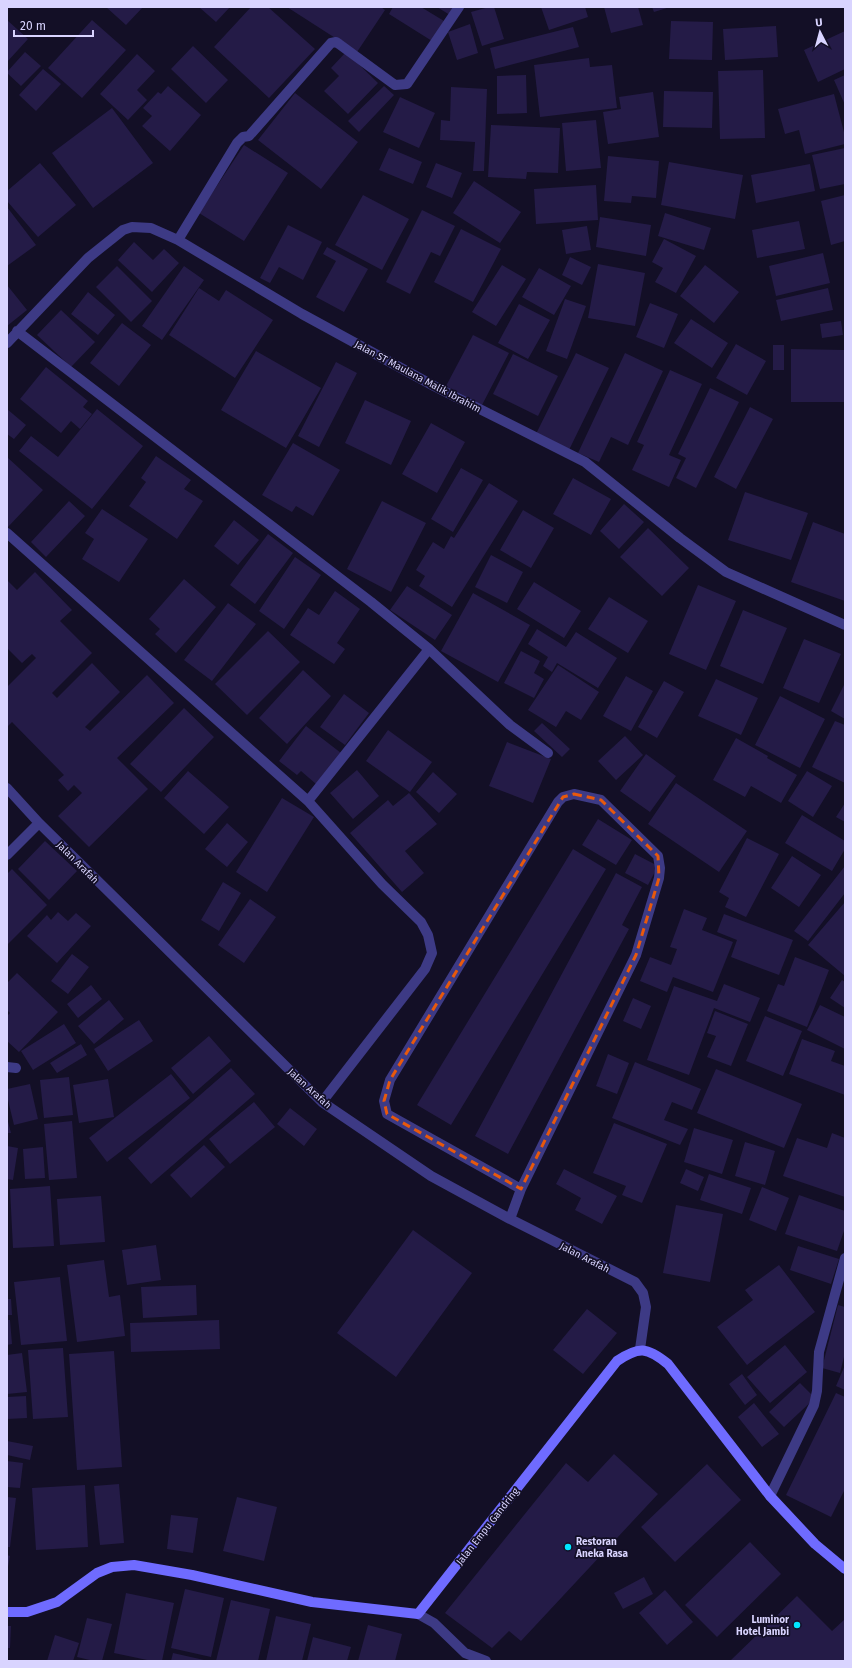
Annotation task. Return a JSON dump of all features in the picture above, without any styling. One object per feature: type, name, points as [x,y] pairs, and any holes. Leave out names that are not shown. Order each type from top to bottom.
[{"type":"street","points":[[178,240],[237,143],[243,137],[249,136],[331,43],[336,42],[395,85],[407,84],[459,7]]},
{"type":"street","name":"Jalan ST Maulana Malik Ibrahim","points":[[7,343],[88,258],[123,230],[132,227],[151,228],[178,240],[316,322],[434,386],[585,462],[680,538],[726,572],[845,625]]},
{"type":"street","points":[[17,332],[371,602],[429,649],[510,725],[548,753]]},
{"type":"street","points":[[7,533],[308,802],[382,884],[421,922],[428,935],[432,953],[424,969],[322,1102]]},
{"type":"street","points":[[308,802],[429,649]]},
{"type":"street","name":"Jalan Arafah","points":[[7,788],[39,823],[322,1102],[431,1176],[510,1220],[635,1282],[643,1293],[646,1307],[640,1349]]},
{"type":"street","points":[[510,1220],[521,1189],[636,955],[659,878],[660,868],[658,856],[601,800],[574,794],[563,797],[558,802],[390,1080],[384,1101],[387,1114],[521,1189]]},
{"type":"street","points":[[7,855],[39,823]]},
{"type":"street","points":[[770,1496],[814,1405],[817,1391],[819,1352],[845,1258]]},
{"type":"street","points":[[640,1349],[656,1354],[668,1364],[770,1496],[815,1544],[845,1569]]},
{"type":"street","name":"Jalan Empu Gandring","points":[[418,1614],[617,1361],[627,1354],[640,1349]]},
{"type":"street","points":[[7,1612],[27,1612],[57,1602],[97,1573],[112,1567],[134,1565],[192,1575],[312,1602],[418,1614],[434,1623],[465,1653],[486,1661]]},
{"type":"highlighted area","points":[[574,794],[601,800],[658,856],[659,878],[636,955],[521,1189],[387,1114],[384,1101],[390,1080],[563,797]]},
{"type":"building","points":[[106,7],[143,7],[126,25]]},
{"type":"building","points":[[199,7],[230,7],[216,22]]},
{"type":"building","points":[[251,7],[268,7],[315,49],[269,98],[214,47]]},
{"type":"building","points":[[287,7],[381,7],[385,10],[357,52]]},
{"type":"building","points":[[393,7],[421,7],[444,21],[432,41],[389,14]]},
{"type":"building","points":[[437,7],[456,7],[450,15]]},
{"type":"building","points":[[494,7],[504,39],[482,46],[471,12]]},
{"type":"building","points":[[541,7],[585,7],[588,17],[549,30]]},
{"type":"building","points":[[604,7],[638,7],[643,25],[611,33]]},
{"type":"building","points":[[652,7],[670,7],[654,12]]},
{"type":"building","points":[[7,20],[28,39],[7,62]]},
{"type":"building","points":[[92,20],[126,50],[82,98],[48,68]]},
{"type":"building","points":[[671,21],[713,22],[712,60],[669,59]]},
{"type":"building","points":[[470,24],[478,53],[457,60],[448,32]]},
{"type":"building","points":[[776,26],[778,57],[725,60],[723,29]]},
{"type":"building","points":[[573,27],[579,47],[495,69],[490,48]]},
{"type":"building","points":[[845,31],[845,69],[818,82],[804,50]]},
{"type":"building","points":[[193,46],[228,80],[206,103],[171,69]]},
{"type":"building","points":[[25,52],[41,66],[21,86],[7,72]]},
{"type":"building","points":[[346,52],[378,83],[348,114],[324,91],[339,76],[331,68]]},
{"type":"building","points":[[137,54],[155,71],[137,90],[147,100],[128,120],[100,94]]},
{"type":"building","points":[[589,58],[590,67],[612,65],[617,108],[540,117],[534,65]]},
{"type":"building","points":[[43,69],[61,84],[36,111],[19,95]]},
{"type":"building","points":[[763,70],[765,138],[720,139],[718,71]]},
{"type":"building","points":[[526,75],[527,113],[497,114],[497,76]]},
{"type":"building","points":[[845,75],[845,105],[834,80]]},
{"type":"building","points":[[168,86],[201,115],[170,151],[142,126],[152,116],[143,108],[158,92],[161,94]]},
{"type":"building","points":[[384,86],[394,95],[359,132],[348,121]]},
{"type":"building","points":[[451,87],[487,89],[484,171],[473,171],[475,142],[440,140],[441,120],[450,121]]},
{"type":"building","points":[[664,91],[713,92],[712,128],[663,127]]},
{"type":"building","points":[[653,92],[659,137],[608,144],[603,112],[621,109],[619,97]]},
{"type":"building","points":[[295,93],[358,142],[321,189],[258,140]]},
{"type":"building","points":[[834,94],[845,136],[845,144],[805,154],[799,130],[785,134],[778,109]]},
{"type":"building","points":[[400,97],[435,113],[419,148],[383,132]]},
{"type":"building","points":[[112,108],[153,163],[93,208],[52,153]]},
{"type":"building","points":[[596,120],[601,168],[566,171],[562,123]]},
{"type":"building","points":[[491,125],[560,128],[558,173],[527,172],[526,179],[488,177]]},
{"type":"building","points":[[244,145],[288,173],[244,241],[199,213]]},
{"type":"building","points":[[389,148],[422,162],[413,184],[379,170]]},
{"type":"building","points":[[845,148],[845,184],[820,189],[812,155]]},
{"type":"building","points":[[608,156],[659,161],[656,198],[632,196],[631,203],[604,201]]},
{"type":"building","points":[[669,162],[743,175],[735,219],[661,205]]},
{"type":"building","points":[[40,163],[76,205],[38,237],[7,201],[7,191]]},
{"type":"building","points":[[436,163],[462,173],[452,198],[426,187]]},
{"type":"building","points":[[810,164],[815,191],[756,203],[751,175]]},
{"type":"building","points":[[474,181],[521,212],[500,243],[453,213]]},
{"type":"building","points":[[596,185],[598,220],[536,224],[534,189]]},
{"type":"building","points":[[363,195],[409,219],[382,270],[335,245]]},
{"type":"building","points":[[845,195],[845,241],[831,245],[821,201]]},
{"type":"building","points":[[7,207],[36,245],[7,266]]},
{"type":"building","points":[[422,210],[455,226],[440,256],[431,252],[410,294],[386,282]]},
{"type":"building","points":[[665,213],[711,228],[704,250],[658,236]]},
{"type":"building","points":[[600,217],[651,225],[646,256],[596,247]]},
{"type":"building","points":[[799,221],[805,249],[757,258],[752,230]]},
{"type":"building","points":[[288,225],[322,242],[303,280],[279,267],[270,283],[260,278]]},
{"type":"building","points":[[587,226],[591,250],[566,254],[562,230]]},
{"type":"building","points":[[461,229],[501,249],[473,302],[434,282]]},
{"type":"building","points":[[664,239],[696,256],[676,293],[655,282],[663,268],[652,262]]},
{"type":"building","points":[[134,242],[153,260],[164,249],[179,263],[152,292],[118,260]]},
{"type":"building","points":[[327,247],[368,269],[344,312],[316,297],[336,261],[323,254]]},
{"type":"building","points":[[823,253],[830,283],[776,296],[769,266]]},
{"type":"building","points":[[570,257],[591,267],[582,285],[562,275]]},
{"type":"building","points":[[598,264],[645,273],[635,326],[588,318]]},
{"type":"building","points":[[502,265],[526,279],[496,326],[472,312]]},
{"type":"building","points":[[705,265],[739,292],[714,323],[680,296]]},
{"type":"building","points":[[117,266],[152,301],[131,322],[96,287]]},
{"type":"building","points":[[184,266],[204,280],[162,340],[142,326]]},
{"type":"building","points":[[539,268],[571,286],[554,315],[522,297]]},
{"type":"building","points":[[7,285],[27,310],[7,326]]},
{"type":"building","points":[[199,288],[219,301],[226,290],[273,320],[235,378],[169,335]]},
{"type":"building","points":[[828,288],[833,310],[781,321],[776,300]]},
{"type":"building","points":[[88,292],[115,315],[98,335],[71,314]]},
{"type":"building","points":[[565,299],[586,306],[567,359],[546,351]]},
{"type":"building","points":[[650,303],[678,314],[664,348],[636,337]]},
{"type":"building","points":[[519,304],[550,320],[528,359],[498,343]]},
{"type":"building","points":[[61,310],[95,342],[71,367],[37,335]]},
{"type":"building","points":[[691,319],[728,343],[712,368],[674,343]]},
{"type":"building","points":[[841,321],[843,335],[822,338],[820,324]]},
{"type":"building","points":[[122,323],[151,345],[119,386],[90,363]]},
{"type":"building","points":[[473,335],[509,353],[482,405],[446,386]]},
{"type":"building","points":[[736,344],[766,361],[747,395],[716,378]]},
{"type":"building","points":[[773,345],[784,345],[784,370],[773,370]]},
{"type":"building","points":[[791,349],[845,350],[845,402],[791,402]]},
{"type":"building","points":[[256,351],[321,388],[286,448],[221,410]]},
{"type":"building","points":[[576,353],[609,368],[569,450],[536,434]]},
{"type":"building","points":[[625,353],[663,371],[628,445],[611,437],[599,462],[578,453]]},
{"type":"building","points":[[513,354],[558,376],[538,416],[493,394]]},
{"type":"building","points":[[336,362],[357,373],[319,447],[298,436]]},
{"type":"building","points":[[46,367],[88,401],[83,407],[92,414],[80,429],[71,421],[61,433],[20,399]]},
{"type":"building","points":[[670,370],[702,384],[669,455],[681,460],[669,487],[632,470],[644,445],[637,442]]},
{"type":"building","points":[[710,388],[739,402],[696,488],[676,478],[686,458],[678,454]]},
{"type":"building","points":[[365,400],[411,421],[391,465],[345,443]]},
{"type":"building","points":[[750,407],[773,419],[736,489],[714,477]]},
{"type":"building","points":[[7,409],[26,425],[14,439],[7,434]]},
{"type":"building","points":[[97,409],[143,446],[92,509],[19,451],[31,436],[58,457]]},
{"type":"building","points":[[431,423],[465,442],[437,493],[402,474]]},
{"type":"building","points":[[293,443],[340,470],[313,516],[296,506],[292,512],[262,495]]},
{"type":"building","points":[[156,456],[191,480],[184,489],[203,501],[177,539],[129,506],[146,482],[141,478]]},
{"type":"building","points":[[7,457],[43,490],[7,528]]},
{"type":"building","points":[[461,468],[483,480],[453,532],[431,519]]},
{"type":"building","points":[[573,478],[611,499],[591,535],[553,514]]},
{"type":"building","points":[[489,483],[518,501],[452,607],[419,586],[425,576],[416,570],[433,542],[444,549],[451,536],[454,538]]},
{"type":"building","points":[[745,492],[808,513],[791,560],[728,540]]},
{"type":"building","points":[[69,501],[85,516],[46,557],[31,542]]},
{"type":"building","points":[[382,501],[426,523],[391,592],[347,569]]},
{"type":"building","points":[[624,504],[644,522],[619,549],[600,531]]},
{"type":"building","points":[[102,509],[148,539],[119,582],[82,559],[94,539],[85,533]]},
{"type":"building","points":[[523,510],[554,528],[531,568],[500,550]]},
{"type":"building","points":[[234,520],[259,540],[238,565],[214,546]]},
{"type":"building","points":[[813,522],[845,534],[845,601],[791,582]]},
{"type":"building","points":[[648,528],[689,568],[662,596],[620,557]]},
{"type":"building","points":[[268,534],[293,553],[255,604],[230,585]]},
{"type":"building","points":[[491,555],[523,572],[507,603],[475,587]]},
{"type":"building","points":[[295,557],[321,575],[284,629],[259,611]]},
{"type":"building","points":[[35,572],[72,610],[60,621],[92,653],[52,693],[57,698],[92,663],[120,692],[85,727],[90,731],[147,675],[174,703],[117,758],[148,789],[89,847],[58,816],[82,793],[74,785],[68,791],[58,780],[64,775],[12,722],[7,727],[7,687],[36,658],[32,654],[22,663],[7,648],[7,580],[17,590]]},
{"type":"building","points":[[184,579],[216,607],[176,653],[155,634],[160,629],[149,619]]},
{"type":"building","points":[[534,582],[581,611],[564,638],[517,609]]},
{"type":"building","points":[[698,585],[736,601],[706,670],[669,654]]},
{"type":"building","points":[[407,586],[452,615],[435,640],[390,610]]},
{"type":"building","points":[[335,591],[360,609],[337,643],[345,649],[334,664],[290,635],[308,608],[319,615]]},
{"type":"building","points":[[473,593],[530,625],[498,682],[441,651]]},
{"type":"building","points":[[609,597],[648,621],[628,653],[588,629]]},
{"type":"building","points":[[228,603],[256,624],[212,681],[184,660]]},
{"type":"building","points":[[743,610],[787,628],[763,684],[720,666]]},
{"type":"building","points":[[537,629],[566,647],[576,632],[617,658],[598,688],[557,663],[552,672],[543,666],[548,657],[528,644]]},
{"type":"building","points":[[268,631],[300,662],[247,715],[215,684]]},
{"type":"building","points":[[804,639],[841,654],[819,703],[783,688]]},
{"type":"building","points":[[521,651],[540,661],[534,673],[544,679],[534,698],[504,683]]},
{"type":"building","points":[[558,665],[599,692],[581,720],[566,711],[556,727],[528,710]]},
{"type":"building","points":[[303,670],[331,696],[287,744],[259,718]]},
{"type":"building","points":[[626,676],[653,691],[631,731],[603,716]]},
{"type":"building","points":[[716,679],[758,698],[741,735],[698,716]]},
{"type":"building","points":[[664,681],[684,692],[657,738],[638,727]]},
{"type":"building","points":[[845,683],[845,719],[831,711]]},
{"type":"building","points":[[344,694],[369,713],[345,745],[320,727]]},
{"type":"building","points":[[780,696],[825,719],[800,768],[755,745]]},
{"type":"building","points":[[184,708],[214,737],[161,792],[130,764]]},
{"type":"building","points":[[835,721],[845,725],[845,783],[812,767]]},
{"type":"building","points":[[542,723],[570,749],[562,757],[534,731]]},
{"type":"building","points":[[306,726],[341,753],[316,784],[301,771],[297,775],[279,761]]},
{"type":"building","points":[[388,730],[432,762],[410,792],[366,761]]},
{"type":"building","points":[[625,736],[643,755],[616,780],[598,761]]},
{"type":"building","points":[[736,738],[768,756],[767,758],[797,775],[781,803],[751,786],[745,797],[713,780]]},
{"type":"building","points":[[507,742],[551,759],[533,803],[489,786]]},
{"type":"building","points":[[646,754],[676,776],[650,812],[620,791]]},
{"type":"building","points":[[357,770],[379,796],[353,819],[330,793]]},
{"type":"building","points":[[188,771],[229,807],[204,834],[164,798]]},
{"type":"building","points":[[807,771],[832,786],[813,817],[788,801]]},
{"type":"building","points":[[433,772],[457,794],[439,813],[416,792]]},
{"type":"building","points":[[676,783],[747,831],[719,872],[648,824]]},
{"type":"building","points":[[409,793],[437,824],[405,851],[424,873],[402,892],[350,833],[388,800],[393,806]]},
{"type":"building","points":[[282,798],[314,817],[267,892],[236,872]]},
{"type":"building","points":[[845,803],[845,822],[836,817]]},
{"type":"building","points":[[802,815],[845,841],[845,849],[832,871],[785,843]]},
{"type":"building","points":[[598,819],[632,840],[616,865],[582,845]]},
{"type":"building","points":[[227,823],[248,842],[227,867],[205,849]]},
{"type":"building","points":[[747,838],[779,854],[746,917],[725,907],[729,898],[719,892]]},
{"type":"building","points":[[45,841],[77,871],[49,900],[18,869]]},
{"type":"building","points":[[573,849],[606,869],[451,1125],[417,1105]]},
{"type":"building","points":[[635,854],[658,866],[648,885],[625,873]]},
{"type":"building","points":[[792,856],[821,875],[799,907],[771,888]]},
{"type":"building","points":[[845,866],[845,893],[808,941],[794,931]]},
{"type":"building","points":[[12,869],[47,905],[7,945],[7,874]]},
{"type":"building","points":[[616,873],[642,887],[622,925],[629,929],[508,1154],[475,1136]]},
{"type":"building","points":[[223,882],[241,893],[219,931],[201,920]]},
{"type":"building","points":[[250,899],[276,917],[244,963],[218,945]]},
{"type":"building","points":[[845,902],[845,976],[808,945]]},
{"type":"building","points":[[684,909],[707,918],[702,930],[733,942],[713,992],[673,977],[667,992],[640,981],[650,957],[671,965],[677,949],[670,947]]},
{"type":"building","points":[[58,912],[68,921],[76,913],[91,926],[57,963],[27,936],[47,915],[51,920]]},
{"type":"building","points":[[724,914],[793,940],[779,975],[731,957],[737,940],[717,932]]},
{"type":"building","points":[[72,954],[89,967],[68,994],[51,981]]},
{"type":"building","points":[[795,957],[829,970],[807,1027],[767,1011],[778,984],[784,986]]},
{"type":"building","points":[[17,973],[58,1012],[19,1052],[7,1041],[7,1016],[10,1013],[7,1010],[7,983]]},
{"type":"building","points":[[842,980],[845,982],[845,1008],[830,998]]},
{"type":"building","points":[[724,984],[760,998],[750,1022],[714,1008],[689,1075],[647,1060],[674,986],[717,1001]]},
{"type":"building","points":[[91,985],[102,999],[78,1018],[67,1004]]},
{"type":"building","points":[[633,998],[651,1006],[641,1029],[623,1021]]},
{"type":"building","points":[[109,1000],[124,1019],[94,1044],[78,1026]]},
{"type":"building","points":[[820,1005],[845,1017],[845,1049],[807,1030]]},
{"type":"building","points":[[715,1011],[748,1024],[731,1066],[707,1057],[716,1036],[707,1033]]},
{"type":"building","points":[[765,1016],[802,1031],[783,1076],[746,1061]]},
{"type":"building","points":[[139,1020],[153,1041],[108,1071],[94,1049]]},
{"type":"building","points":[[64,1024],[76,1043],[33,1070],[21,1051]]},
{"type":"building","points":[[209,1036],[231,1061],[193,1094],[171,1068]]},
{"type":"building","points":[[802,1039],[835,1051],[831,1061],[845,1066],[845,1095],[789,1074]]},
{"type":"building","points":[[81,1044],[87,1055],[57,1073],[50,1063]]},
{"type":"building","points":[[608,1054],[629,1063],[617,1094],[596,1086]]},
{"type":"building","points":[[635,1062],[701,1089],[692,1110],[672,1102],[664,1120],[688,1129],[680,1145],[612,1118]]},
{"type":"building","points":[[231,1068],[255,1094],[151,1184],[128,1158]]},
{"type":"building","points":[[716,1069],[802,1104],[784,1148],[697,1113]]},
{"type":"building","points":[[171,1074],[190,1098],[107,1162],[89,1138]]},
{"type":"building","points":[[69,1077],[73,1115],[44,1118],[40,1080]]},
{"type":"building","points":[[108,1079],[114,1117],[79,1123],[73,1085]]},
{"type":"building","points":[[30,1084],[38,1119],[14,1125],[7,1096],[7,1089]]},
{"type":"building","points":[[254,1102],[275,1127],[230,1164],[209,1139]]},
{"type":"building","points":[[290,1108],[317,1129],[304,1146],[277,1124]]},
{"type":"building","points":[[7,1118],[11,1133],[7,1133]]},
{"type":"building","points":[[72,1121],[77,1178],[49,1180],[44,1124]]},
{"type":"building","points":[[614,1123],[667,1144],[642,1203],[622,1195],[626,1186],[593,1173]]},
{"type":"building","points":[[694,1128],[733,1140],[722,1174],[684,1162]]},
{"type":"building","points":[[832,1133],[845,1138],[845,1197],[783,1176],[797,1138],[827,1148]]},
{"type":"building","points":[[745,1142],[775,1151],[765,1185],[735,1176]]},
{"type":"building","points":[[204,1145],[225,1167],[191,1198],[170,1175]]},
{"type":"building","points":[[7,1146],[18,1148],[13,1180],[7,1179]]},
{"type":"building","points":[[43,1147],[45,1178],[25,1179],[23,1149]]},
{"type":"building","points":[[564,1169],[617,1196],[602,1224],[575,1210],[581,1198],[556,1184]]},
{"type":"building","points":[[686,1169],[704,1177],[698,1191],[680,1183]]},
{"type":"building","points":[[709,1174],[751,1188],[742,1214],[700,1200]]},
{"type":"building","points":[[50,1186],[54,1246],[13,1248],[10,1189]]},
{"type":"building","points":[[762,1187],[789,1198],[776,1231],[749,1220]]},
{"type":"building","points":[[799,1195],[845,1211],[845,1228],[837,1251],[785,1234]]},
{"type":"building","points":[[101,1196],[105,1242],[60,1245],[57,1199]]},
{"type":"building","points":[[676,1205],[723,1214],[710,1282],[663,1273]]},
{"type":"building","points":[[413,1230],[472,1273],[396,1377],[337,1333]]},
{"type":"building","points":[[156,1245],[161,1280],[127,1285],[122,1250]]},
{"type":"building","points":[[798,1246],[839,1259],[831,1284],[790,1270]]},
{"type":"building","points":[[104,1260],[109,1297],[120,1295],[125,1336],[77,1342],[67,1265]]},
{"type":"building","points":[[779,1265],[815,1312],[747,1365],[717,1327],[753,1300],[745,1290]]},
{"type":"building","points":[[60,1277],[67,1341],[21,1345],[14,1282]]},
{"type":"building","points":[[196,1285],[197,1315],[143,1318],[141,1287]]},
{"type":"building","points":[[7,1299],[11,1299],[12,1315],[7,1315]]},
{"type":"building","points":[[838,1305],[845,1307],[845,1353],[840,1373],[822,1368]]},
{"type":"building","points":[[587,1309],[617,1333],[583,1374],[553,1350]]},
{"type":"building","points":[[7,1320],[10,1320],[12,1344],[7,1345]]},
{"type":"building","points":[[219,1320],[220,1349],[131,1352],[130,1323]]},
{"type":"building","points":[[785,1345],[807,1372],[770,1403],[747,1377]]},
{"type":"building","points":[[63,1348],[68,1417],[33,1419],[28,1350]]},
{"type":"building","points":[[114,1351],[122,1467],[77,1470],[69,1354]]},
{"type":"building","points":[[22,1353],[27,1392],[7,1394],[7,1355]]},
{"type":"building","points":[[845,1365],[845,1390],[836,1386]]},
{"type":"building","points":[[742,1374],[757,1395],[745,1405],[729,1384]]},
{"type":"building","points":[[800,1383],[815,1398],[784,1427],[769,1412]]},
{"type":"building","points":[[836,1393],[845,1397],[845,1489],[831,1517],[786,1495]]},
{"type":"building","points":[[26,1396],[27,1418],[7,1419],[7,1397]]},
{"type":"building","points":[[754,1403],[779,1434],[762,1447],[738,1417]]},
{"type":"building","points":[[7,1441],[33,1446],[30,1460],[7,1455]]},
{"type":"building","name":"Restoran Aneka Rasa","points":[[614,1454],[658,1494],[521,1641],[509,1631],[492,1648],[445,1613],[566,1463],[588,1482]]},
{"type":"building","points":[[7,1461],[23,1463],[20,1488],[7,1487]]},
{"type":"building","points":[[707,1464],[741,1500],[675,1562],[641,1527]]},
{"type":"building","points":[[119,1484],[124,1543],[100,1545],[94,1486]]},
{"type":"building","points":[[85,1485],[88,1547],[36,1550],[32,1488]]},
{"type":"building","points":[[7,1497],[16,1498],[10,1547],[7,1547]]},
{"type":"building","points":[[237,1497],[277,1507],[264,1561],[223,1551]]},
{"type":"building","points":[[171,1515],[198,1518],[193,1553],[167,1549]]},
{"type":"building","points":[[750,1542],[781,1574],[717,1637],[685,1605]]},
{"type":"building","points":[[7,1555],[10,1556],[8,1567],[7,1567]]},
{"type":"building","points":[[644,1577],[653,1594],[623,1609],[614,1593]]},
{"type":"building","points":[[185,1589],[224,1598],[211,1657],[171,1648]]},
{"type":"building","points":[[665,1590],[693,1622],[667,1645],[639,1613]]},
{"type":"building","points":[[126,1593],[174,1603],[162,1661],[152,1661],[114,1653]]},
{"type":"building","name":"Luminor Hotel Jambi","points":[[797,1596],[832,1631],[845,1619],[845,1661],[730,1661]]},
{"type":"building","points":[[231,1600],[270,1609],[258,1661],[216,1661]]},
{"type":"building","points":[[276,1616],[311,1624],[302,1661],[266,1661]]},
{"type":"building","points":[[87,1618],[112,1624],[102,1661],[94,1661],[77,1657]]},
{"type":"building","points":[[368,1625],[402,1634],[395,1661],[358,1661]]},
{"type":"building","points":[[7,1626],[11,1626],[10,1648],[7,1648]]},
{"type":"building","points":[[55,1635],[79,1643],[73,1661],[47,1661]]},
{"type":"building","points":[[313,1637],[351,1647],[347,1661],[307,1661]]},
{"type":"building","points":[[173,1653],[204,1660],[204,1661],[171,1661]]},
{"type":"place","name":"Restoran Aneka Rasa","points":[[568,1547]]},
{"type":"place","name":"Luminor Hotel Jambi","points":[[797,1625]]}]
